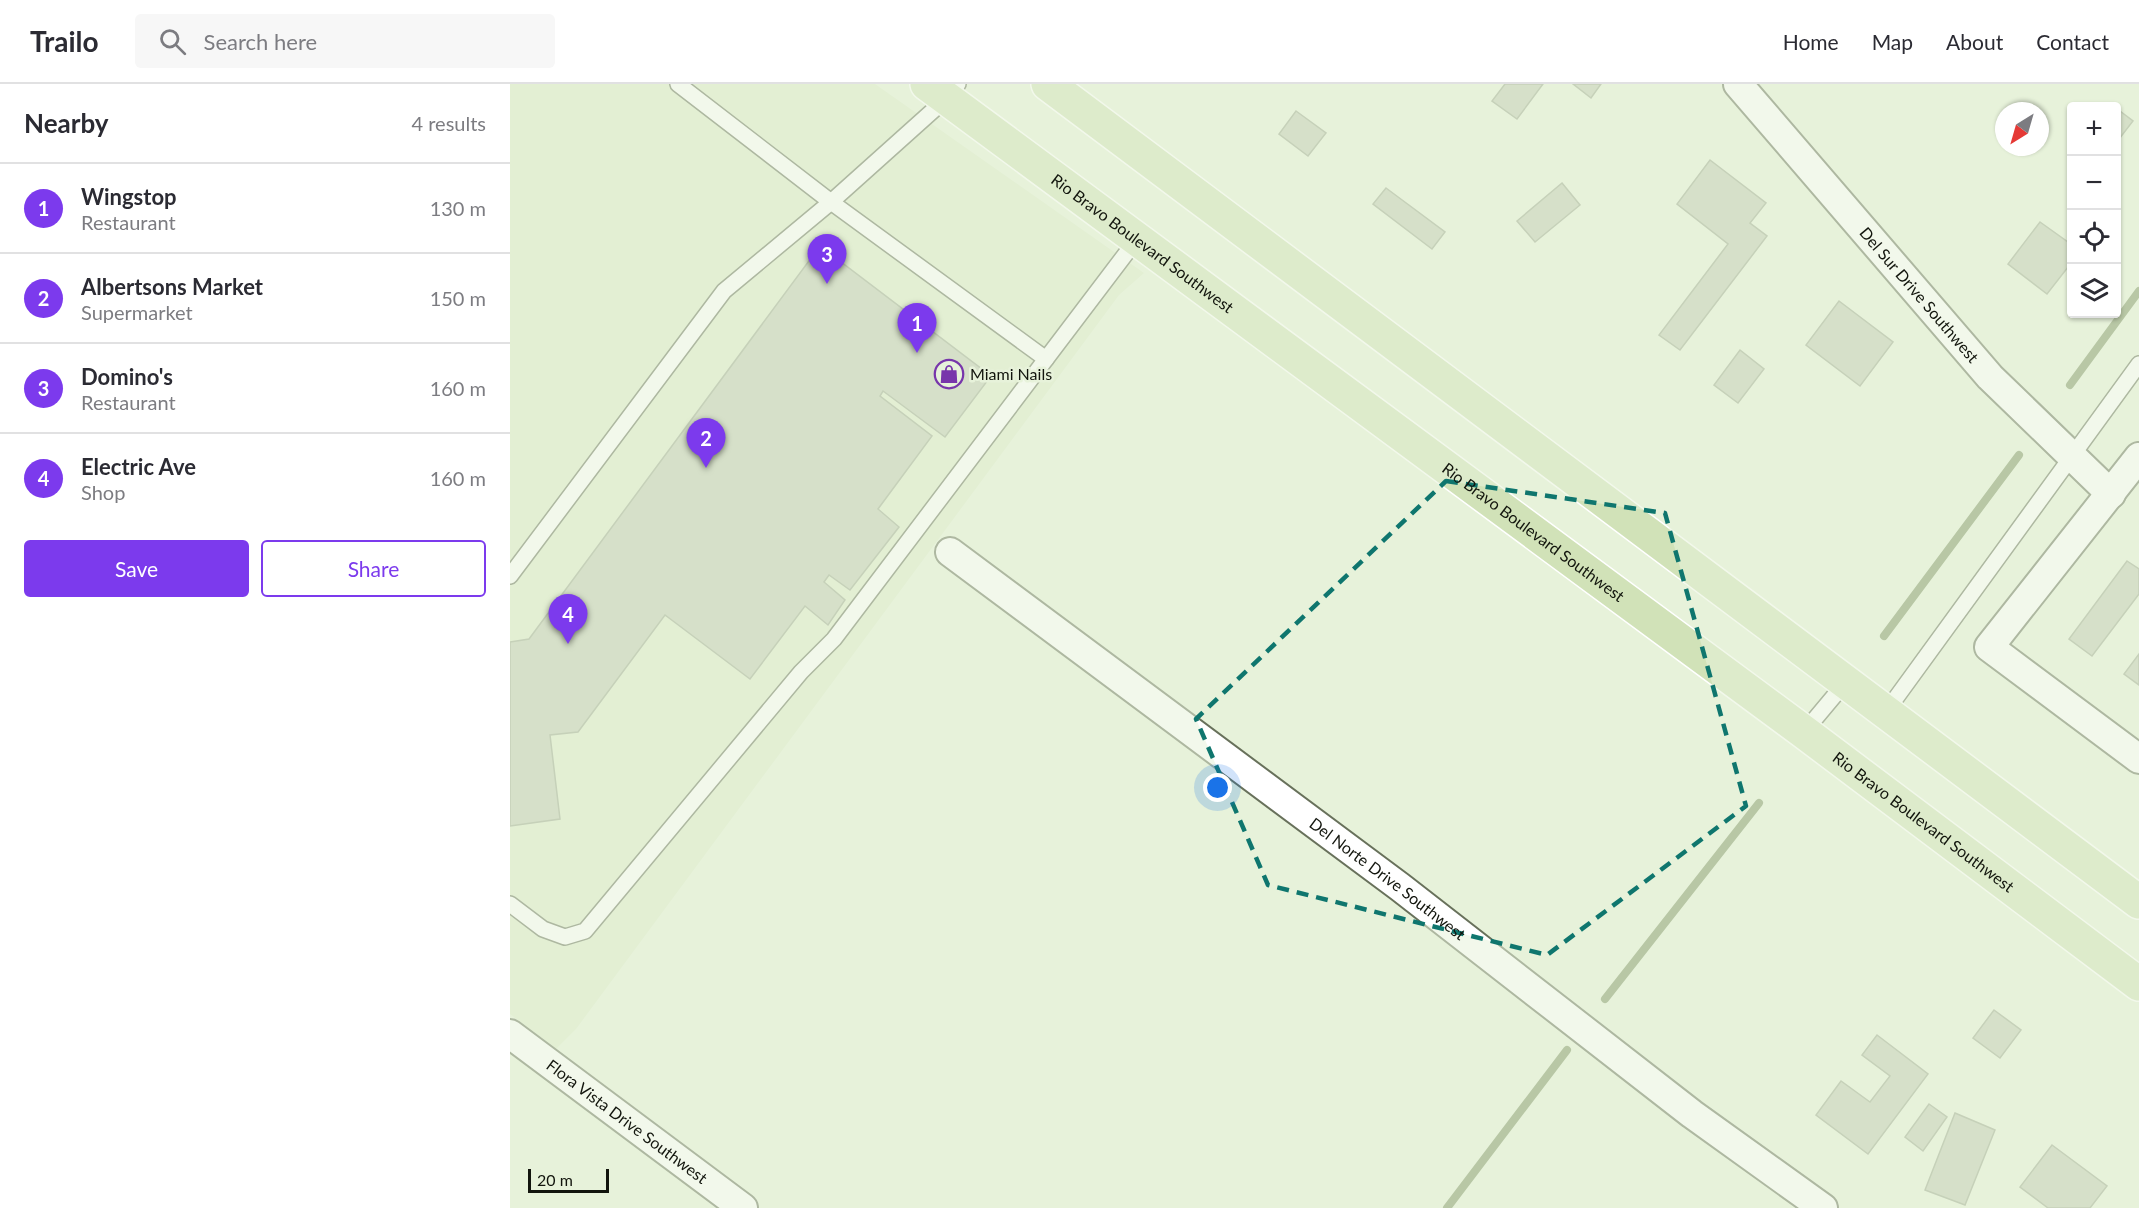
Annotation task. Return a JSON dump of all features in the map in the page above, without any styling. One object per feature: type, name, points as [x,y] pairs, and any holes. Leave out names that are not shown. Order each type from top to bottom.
[{"type":"main road","points":[[1048,84],[2139,902]]},
{"type":"main road","name":"Rio Bravo Boulevard Southwest","points":[[944,89],[1137,239],[1804,732],[2139,984]]},
{"type":"street","name":"Del Sur Drive Southwest","points":[[1738,84],[1990,377],[2111,494]]},
{"type":"street","points":[[2139,457],[1989,647],[2139,759]]},
{"type":"street","name":"Del Norte Drive Southwest","points":[[950,552],[1400,887],[1692,1114],[1823,1208]]},
{"type":"street","name":"Flora Vista Drive Southwest","points":[[510,1034],[743,1208]]},
{"type":"lane","points":[[678,84],[831,202],[1046,359]]},
{"type":"lane","points":[[510,576],[723,291],[831,202],[944,89]]},
{"type":"lane","points":[[510,904],[543,929],[565,936],[585,931],[801,672],[834,639],[1137,239]]},
{"type":"lane","points":[[1885,713],[2139,364]]},
{"type":"lane","points":[[1804,732],[1845,683]]},
{"type":"highlighted area","points":[[1446,481],[1665,513],[1746,806],[1547,955],[1268,885],[1196,719]]},
{"type":"shaded area","points":[[510,84],[875,84],[1144,273],[1119,295],[576,1029],[556,1049],[510,1014]]},
{"type":"building","points":[[1505,84],[1543,84],[1517,119],[1492,101]]},
{"type":"building","points":[[1573,84],[1601,84],[1591,98]]},
{"type":"building","points":[[1296,111],[1326,133],[1308,156],[1279,134]]},
{"type":"building","points":[[2121,112],[2133,121],[2121,137]]},
{"type":"building","points":[[1710,160],[1766,203],[1750,223],[1767,236],[1680,350],[1659,335],[1728,244],[1677,204]]},
{"type":"building","points":[[1562,183],[1580,205],[1535,242],[1517,221]]},
{"type":"building","points":[[1386,188],[1445,232],[1432,249],[1373,204]]},
{"type":"building","points":[[2040,222],[2067,241],[2067,268],[2047,294],[2008,264]]},
{"type":"building","points":[[820,246],[991,376],[945,437],[883,391],[880,396],[932,436],[878,509],[899,527],[850,590],[829,575],[824,582],[845,600],[828,625],[805,606],[750,679],[665,615],[578,732],[550,735],[560,819],[510,826],[510,642],[529,639]]},
{"type":"building","points":[[1839,301],[1893,342],[1860,386],[1806,345]]},
{"type":"building","points":[[1740,350],[1764,369],[1738,403],[1714,385]]},
{"type":"building","points":[[2127,561],[2139,569],[2139,594],[2092,656],[2069,639]]},
{"type":"building","points":[[2139,654],[2139,685],[2124,674]]},
{"type":"building","points":[[1994,1010],[2021,1030],[2000,1058],[1973,1038]]},
{"type":"building","points":[[1877,1035],[1928,1074],[1868,1154],[1816,1115],[1841,1081],[1870,1102],[1890,1076],[1862,1055]]},
{"type":"building","points":[[1929,1104],[1947,1117],[1923,1151],[1905,1137]]},
{"type":"building","points":[[1955,1113],[1995,1130],[1965,1205],[1925,1190]]},
{"type":"building","points":[[2052,1145],[2107,1186],[2090,1208],[2048,1208],[2020,1187]]},
{"type":"waterway","points":[[2070,385],[2139,291]]},
{"type":"waterway","points":[[1884,636],[2019,455]]},
{"type":"waterway","points":[[1605,999],[1759,803]]},
{"type":"waterway","points":[[1447,1208],[1567,1050]]},
{"type":"place","name":"Domino's","points":[[827,284]]},
{"type":"place","name":"Wingstop","points":[[917,353]]},
{"type":"place","name":"Miami Nails","points":[[949,374]]},
{"type":"place","name":"Albertsons Market","points":[[706,468]]},
{"type":"place","name":"Electric Ave","points":[[568,644]]}]
